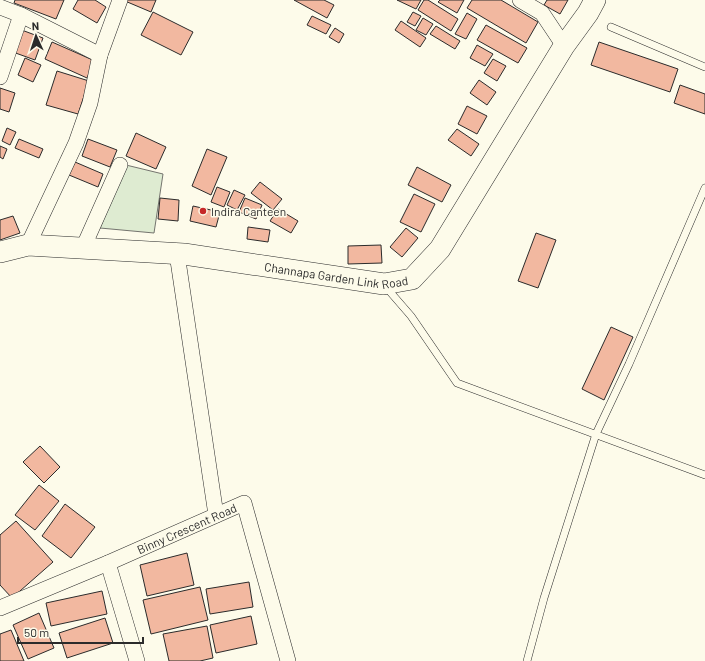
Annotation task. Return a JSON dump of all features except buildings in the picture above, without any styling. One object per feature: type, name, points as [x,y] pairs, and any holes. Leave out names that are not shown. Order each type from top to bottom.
[{"type":"street","points":[[28,244],[76,144],[90,104],[100,55],[120,0]]},
{"type":"street","points":[[520,0],[542,13],[564,46]]},
{"type":"street","name":"Channapa Garden Link Road","points":[[0,252],[28,244],[177,254],[384,284],[412,279],[440,249],[564,46],[588,13],[595,0]]},
{"type":"street","points":[[0,7],[21,15],[100,55]]},
{"type":"street","points":[[0,77],[21,15]]},
{"type":"street","points":[[83,248],[120,165]]},
{"type":"street","points":[[177,254],[216,515]]},
{"type":"street","name":"Binny Crescent Road","points":[[0,608],[108,563],[244,503],[288,661]]},
{"type":"street","points":[[108,563],[137,661]]},
{"type":"lane","points":[[611,27],[705,67]]},
{"type":"lane","points":[[527,661],[544,598],[596,434],[629,364],[705,188]]},
{"type":"lane","points":[[384,284],[411,316],[457,383],[705,475]]},
{"type":"green space","points":[[126,165],[163,174],[154,233],[100,228]]},
{"type":"place","name":"Indira Canteen","points":[[203,211]]}]
